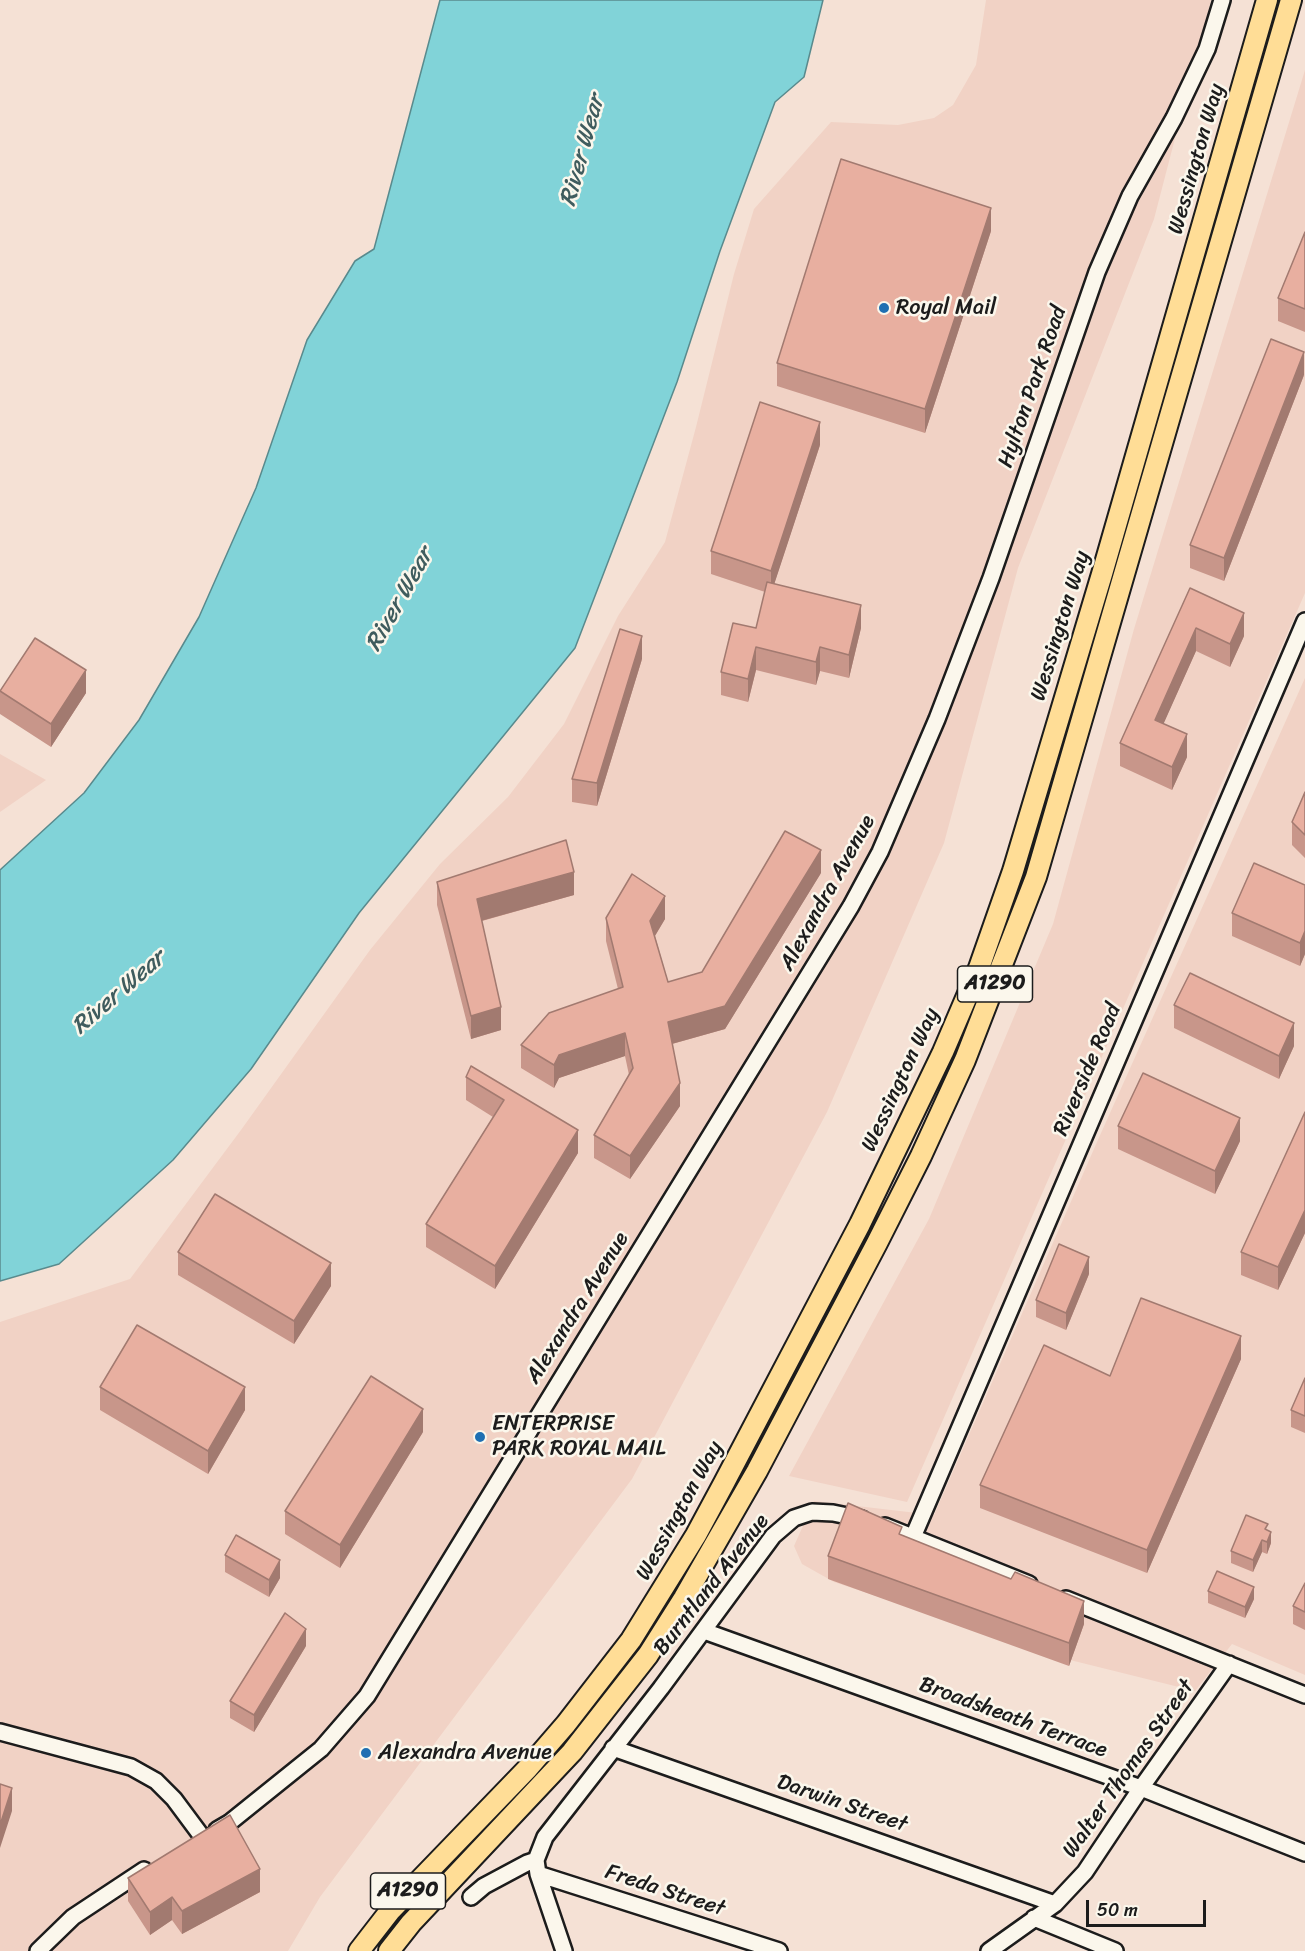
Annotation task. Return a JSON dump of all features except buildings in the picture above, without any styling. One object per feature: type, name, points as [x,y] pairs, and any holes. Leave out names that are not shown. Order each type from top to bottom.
[{"type":"main road","name":"Wessington Way","points":[[359,1951],[390,1911],[536,1760],[631,1640],[696,1535],[724,1483],[860,1224],[943,1052],[979,968],[1013,871],[1102,574],[1268,0]]},
{"type":"main road","name":"Wessington Way","points":[[389,1951],[411,1923],[572,1752],[648,1655],[696,1579],[757,1471],[877,1243],[960,1071],[1036,878],[1291,0]]},
{"type":"street","name":"Hylton Park Road","points":[[905,796],[991,578],[1097,272],[1130,196],[1174,118],[1207,49],[1222,0]]},
{"type":"street","name":"Riverside Road","points":[[913,1537],[1305,621]]},
{"type":"street","name":"Alexandra Avenue","points":[[0,1732],[131,1767],[156,1781],[174,1799],[198,1840],[229,1823],[321,1749],[367,1696],[845,916],[880,852],[905,796]]},
{"type":"street","name":"Burntland Avenue","points":[[537,1867],[545,1837],[704,1631],[773,1536],[794,1518],[812,1512],[832,1513],[875,1522],[1305,1695]]},
{"type":"street","name":"Broadsheath Terrace","points":[[704,1631],[1141,1788],[1305,1853]]},
{"type":"street","name":"Walter Thomas Street","points":[[989,1951],[1055,1904],[1085,1872],[1229,1664]]},
{"type":"street","name":"Darwin Street","points":[[613,1748],[1055,1904]]},
{"type":"street","points":[[38,1951],[73,1917],[138,1873],[157,1863]]},
{"type":"street","points":[[471,1897],[484,1886],[527,1863],[537,1867],[564,1951]]},
{"type":"street","name":"Freda Street","points":[[537,1867],[780,1951]]},
{"type":"street","points":[[1034,1918],[1115,1951]]},
{"type":"shaded area","points":[[986,0],[1211,0],[1154,219],[1018,568],[944,843],[827,1112],[632,1479],[320,1897],[288,1951],[0,1951],[0,1322],[130,1279],[241,1130],[370,950],[440,864],[508,797],[564,724],[618,616],[665,542],[734,274],[754,209],[831,122],[898,125],[934,118],[953,105],[976,65]]},
{"type":"shaded area","points":[[1305,70],[1305,593],[907,1502],[789,1476],[929,1219],[1053,924],[1134,629]]},
{"type":"shaded area","points":[[1305,678],[1305,1675],[1232,1644],[1195,1691],[1062,1658],[834,1582],[802,1564],[794,1546],[814,1501],[934,1515],[1097,1142]]},
{"type":"shaded area","points":[[0,754],[46,780],[0,812]]},
{"type":"water","name":"River Wear","points":[[440,0],[823,0],[804,77],[775,102],[720,251],[677,382],[575,648],[359,913],[251,1069],[173,1160],[59,1264],[0,1281],[0,870],[84,793],[139,720],[199,617],[256,488],[307,340],[355,261],[374,249]]},
{"type":"place","name":"Royal Mail","points":[[884,308]]},
{"type":"place","name":"ENTERPRISE PARK ROYAL MAIL","points":[[480,1437]]},
{"type":"place","name":"Alexandra Avenue","points":[[366,1753]]}]
